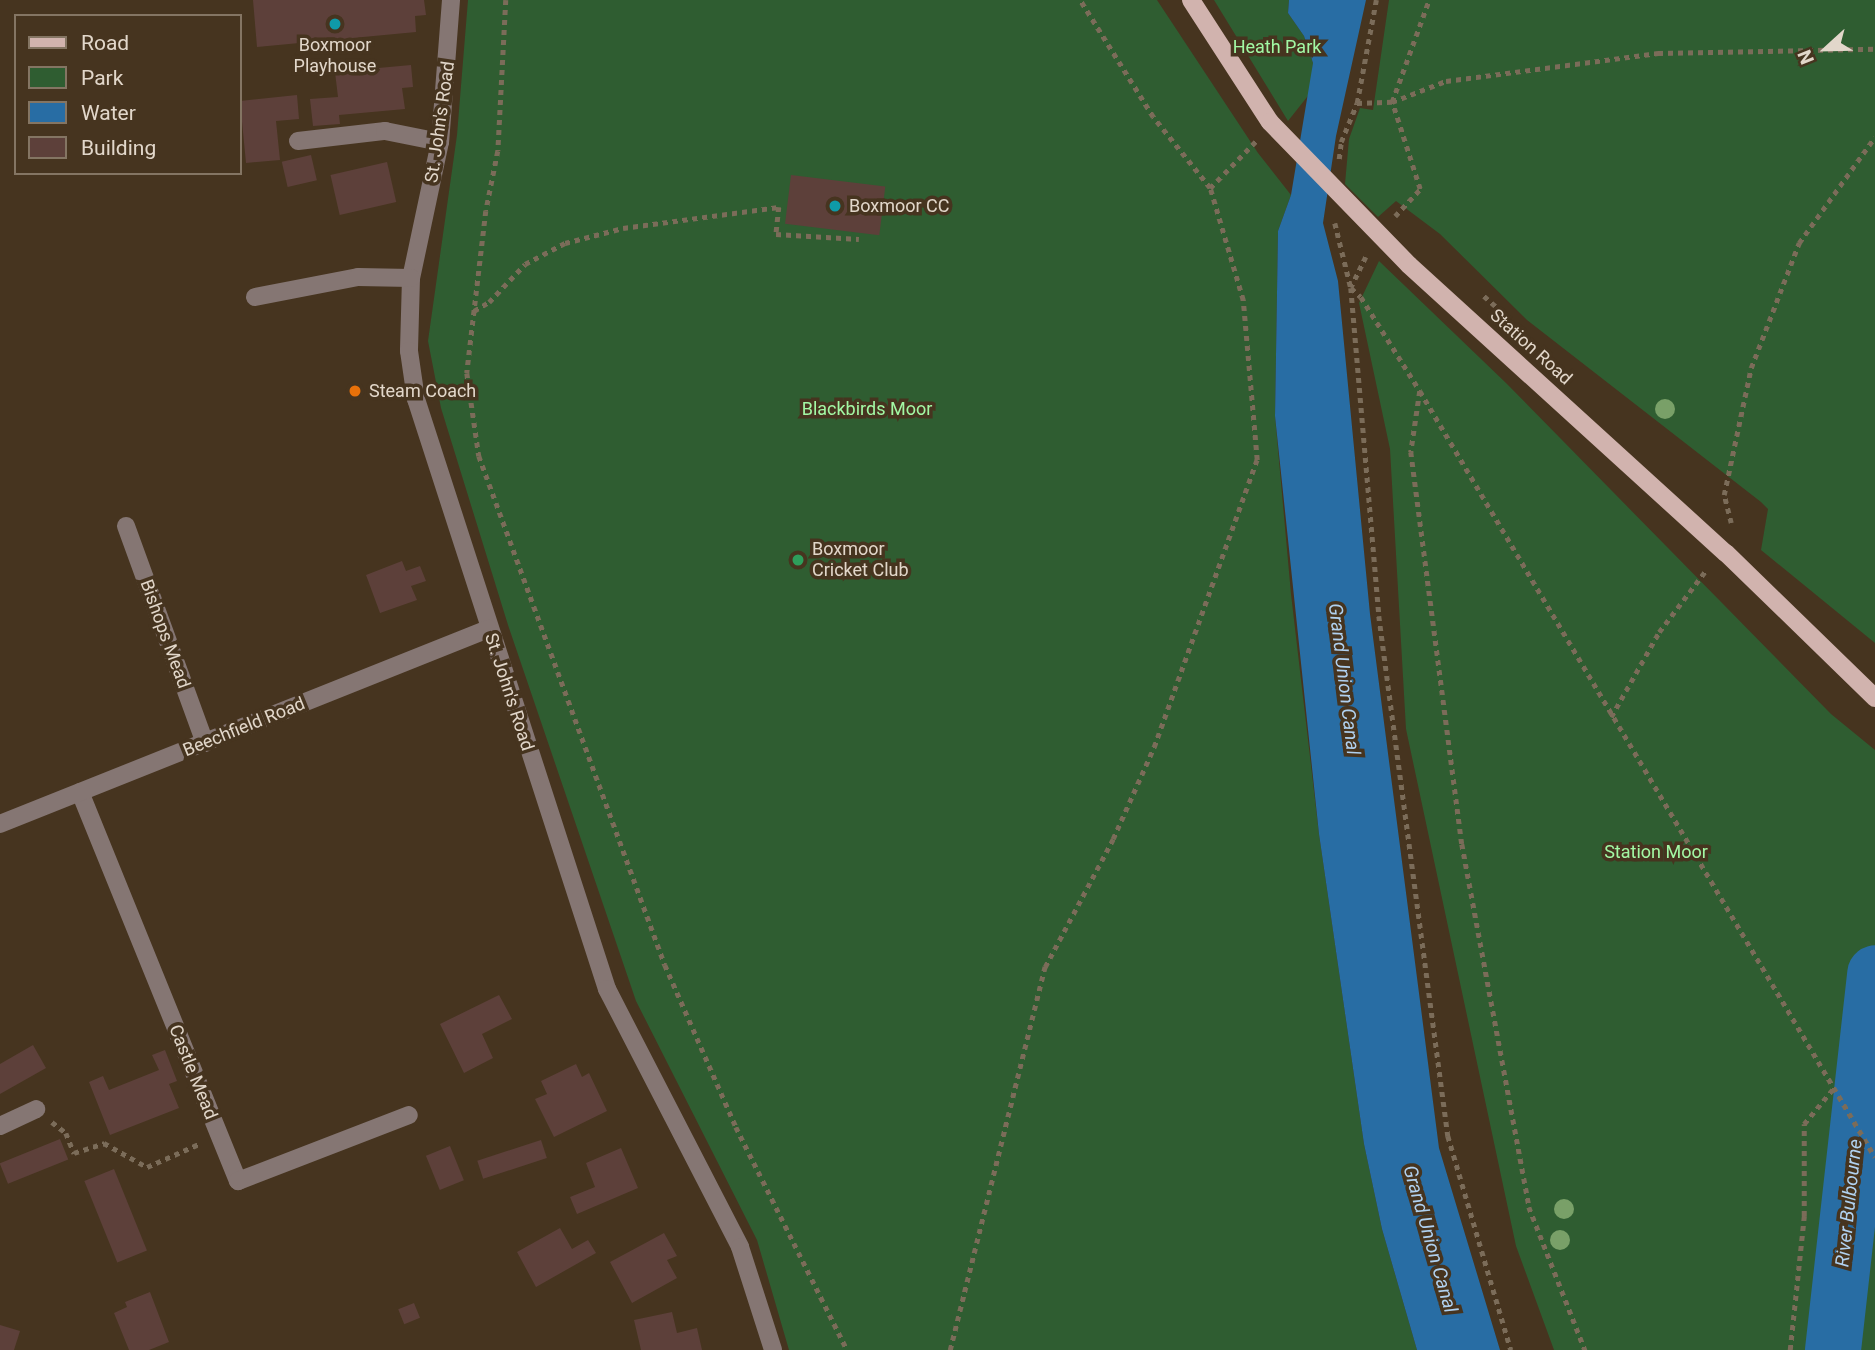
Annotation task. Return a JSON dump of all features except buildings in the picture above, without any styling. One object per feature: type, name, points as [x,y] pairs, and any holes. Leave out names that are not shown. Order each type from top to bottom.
[{"type":"main road","name":"Station Road","points":[[1191,0],[1270,122],[1379,231],[1409,265],[1726,552],[1847,675],[1875,698]]},
{"type":"street","name":"St. John's Road","points":[[451,0],[440,142],[411,278],[409,351],[416,399],[488,629],[607,989],[740,1247],[773,1350]]},
{"type":"street","points":[[298,141],[385,131],[440,142]]},
{"type":"street","points":[[255,296],[358,277],[411,278]]},
{"type":"street","name":"Bishops Mead","points":[[126,526],[205,743]]},
{"type":"street","name":"Beechfield Road","points":[[0,824],[488,629]]},
{"type":"street","name":"Castle Mead","points":[[80,792],[237,1181],[409,1115]]},
{"type":"street","points":[[0,1126],[36,1109]]},
{"type":"path","points":[[506,0],[498,151],[467,373],[479,456],[664,965],[736,1127],[847,1350]]},
{"type":"path","points":[[950,1350],[1045,967],[1113,839],[1154,747],[1257,460],[1243,300],[1210,188],[1153,117],[1080,0]]},
{"type":"path","points":[[1339,169],[1341,142],[1357,103],[1376,0]]},
{"type":"path","points":[[1394,217],[1420,189],[1392,102],[1429,0]]},
{"type":"path","points":[[1357,103],[1392,102],[1446,81],[1658,53],[1875,49]]},
{"type":"path","points":[[1732,529],[1724,495],[1751,368],[1799,243],[1875,137]]},
{"type":"path","points":[[1210,188],[1259,138]]},
{"type":"path","points":[[474,312],[489,302],[525,264],[565,243],[623,228],[779,207],[776,234],[859,239]]},
{"type":"path","points":[[1336,209],[1337,245],[1351,289],[1379,616],[1448,1136],[1511,1350]]},
{"type":"path","points":[[1351,289],[1370,250]]},
{"type":"path","points":[[1351,289],[1361,296],[1420,391],[1611,717],[1875,1157]]},
{"type":"path","points":[[1420,391],[1411,452],[1462,844],[1529,1206],[1585,1350]]},
{"type":"path","points":[[1611,717],[1659,632],[1709,565]]},
{"type":"path","points":[[1790,1350],[1804,1216],[1804,1124],[1833,1089]]},
{"type":"path","points":[[36,1109],[66,1133],[74,1153],[104,1143],[147,1167],[219,1136]]},
{"type":"green space","name":"Blackbirds Moor","points":[[468,0],[1157,0],[1258,153],[1291,195],[1278,231],[1275,416],[1291,594],[1319,834],[1364,1144],[1382,1229],[1417,1350],[789,1350],[757,1240],[636,1001],[508,625],[441,408],[428,341],[457,135]]},
{"type":"green space","name":"Heath Park","points":[[1214,0],[1289,0],[1288,13],[1304,36],[1313,63],[1311,92],[1288,121]]},
{"type":"green space","points":[[1389,0],[1875,0],[1875,643],[1761,550],[1768,509],[1761,502],[1527,320],[1440,234],[1396,201],[1378,217],[1345,184],[1349,139],[1360,108],[1373,110]]},
{"type":"green space","name":"Station Moor","points":[[1379,261],[1506,383],[1831,714],[1875,750],[1875,1350],[1554,1350],[1516,1246],[1406,729],[1390,449],[1359,303]]},
{"type":"water","name":"Grand Union Canal","points":[[1289,0],[1366,0],[1336,136],[1323,223],[1338,281],[1370,614],[1439,1148],[1500,1350],[1417,1350],[1382,1229],[1364,1144],[1319,834],[1275,416],[1278,231],[1291,195],[1313,63],[1304,36],[1288,13]]},
{"type":"waterway","name":"River Bulbourne","points":[[1833,1350],[1875,973]]},
{"type":"place","name":"Boxmoor Playhouse","points":[[335,24]]},
{"type":"place","name":"Boxmoor CC","points":[[835,206]]},
{"type":"place","name":"Steam Coach","points":[[355,391]]},
{"type":"place","name":"Boxmoor Cricket Club","points":[[798,560]]}]
